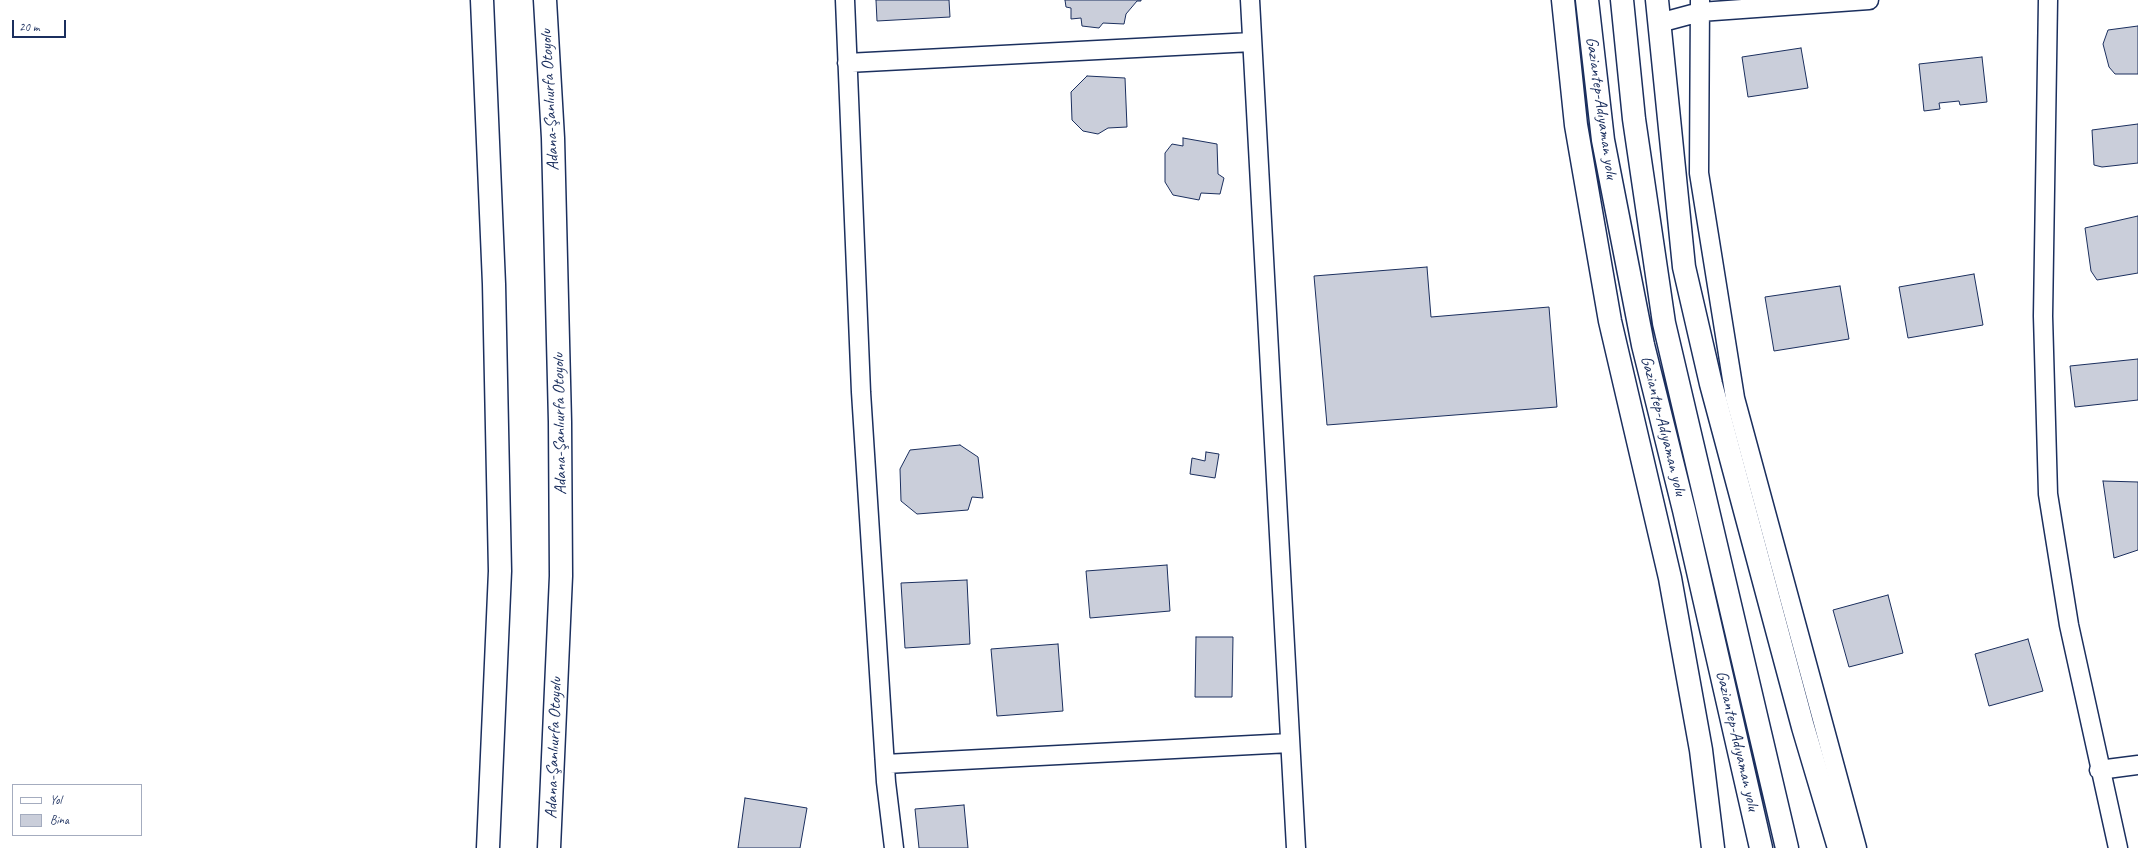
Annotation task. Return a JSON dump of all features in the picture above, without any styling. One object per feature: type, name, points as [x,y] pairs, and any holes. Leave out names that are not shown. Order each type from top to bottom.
[{"type":"highway","points":[[482,0],[494,284],[500,571],[488,848]]},
{"type":"highway","name":"Adana-Şanlıurfa Otoyolu","points":[[545,0],[554,153],[560,437],[561,576],[550,848]]},
{"type":"highway","points":[[1563,0],[1576,125],[1610,321],[1670,578],[1701,750],[1713,848]]},
{"type":"highway","name":"Gaziantep-Adıyaman yolu","points":[[1586,0],[1603,140],[1643,345],[1684,510],[1761,848]]},
{"type":"highway","name":"Gaziantep-Adıyaman yolu","points":[[1622,0],[1634,119],[1664,323],[1788,848]]},
{"type":"highway","points":[[1657,0],[1658,23],[1684,267],[1712,384],[1803,727],[1839,848]]},
{"type":"highway","points":[[1803,727],[1826,848]]},
{"type":"highway","points":[[1701,750],[1726,848]]},
{"type":"street","points":[[845,0],[860,392],[885,764],[894,848]]},
{"type":"street","points":[[1250,0],[1296,848]]},
{"type":"street","points":[[1658,23],[1700,6],[1869,0]]},
{"type":"street","points":[[2048,0],[2043,316],[2048,494],[2068,625],[2099,770],[2118,848]]},
{"type":"street","points":[[1700,6],[1699,173],[1735,398],[1857,848]]},
{"type":"street","points":[[847,63],[1252,42]]},
{"type":"street","points":[[885,764],[1290,743]]},
{"type":"street","points":[[2099,770],[2138,765]]},
{"type":"building","points":[[876,0],[949,0],[950,17],[877,21]]},
{"type":"building","points":[[1065,0],[1141,1],[1137,1],[1126,14],[1124,24],[1103,23],[1099,28],[1082,26],[1081,18],[1071,19],[1071,8],[1066,7]]},
{"type":"building","points":[[2138,26],[2138,74],[2115,74],[2109,67],[2103,44],[2108,30]]},
{"type":"building","points":[[1801,48],[1808,88],[1748,97],[1742,57]]},
{"type":"building","points":[[1982,57],[1987,102],[1960,105],[1959,101],[1939,103],[1940,109],[1924,111],[1919,64]]},
{"type":"building","points":[[1087,76],[1125,78],[1127,127],[1108,128],[1098,134],[1083,131],[1072,120],[1071,92]]},
{"type":"building","points":[[2138,124],[2138,163],[2102,167],[2094,165],[2092,130]]},
{"type":"building","points":[[1183,138],[1217,144],[1218,174],[1224,178],[1220,194],[1201,193],[1199,200],[1173,195],[1165,182],[1165,153],[1172,144],[1183,146]]},
{"type":"building","points":[[2138,216],[2138,273],[2097,280],[2091,271],[2085,228]]},
{"type":"building","points":[[1427,267],[1431,317],[1549,307],[1557,407],[1327,425],[1314,276]]},
{"type":"building","points":[[1974,274],[1983,325],[1908,338],[1899,287]]},
{"type":"building","points":[[1840,286],[1849,339],[1774,351],[1765,297]]},
{"type":"building","points":[[2138,359],[2138,400],[2075,407],[2070,366]]},
{"type":"building","points":[[960,445],[978,457],[983,498],[972,497],[968,510],[917,514],[901,501],[900,469],[910,450]]},
{"type":"building","points":[[1206,452],[1219,454],[1215,478],[1190,474],[1192,458],[1205,461]]},
{"type":"building","points":[[2103,481],[2138,482],[2138,550],[2114,558]]},
{"type":"building","points":[[1167,565],[1170,611],[1090,618],[1086,571]]},
{"type":"building","points":[[967,580],[970,644],[905,648],[901,583]]},
{"type":"building","points":[[1888,595],[1903,653],[1849,667],[1833,610]]},
{"type":"building","points":[[1196,637],[1233,637],[1232,697],[1195,697]]},
{"type":"building","points":[[2028,639],[2043,691],[1989,706],[1975,654]]},
{"type":"building","points":[[1058,644],[1063,711],[997,716],[991,649]]},
{"type":"building","points":[[745,798],[807,808],[800,848],[738,848]]},
{"type":"building","points":[[964,805],[968,848],[919,848],[915,809]]}]
